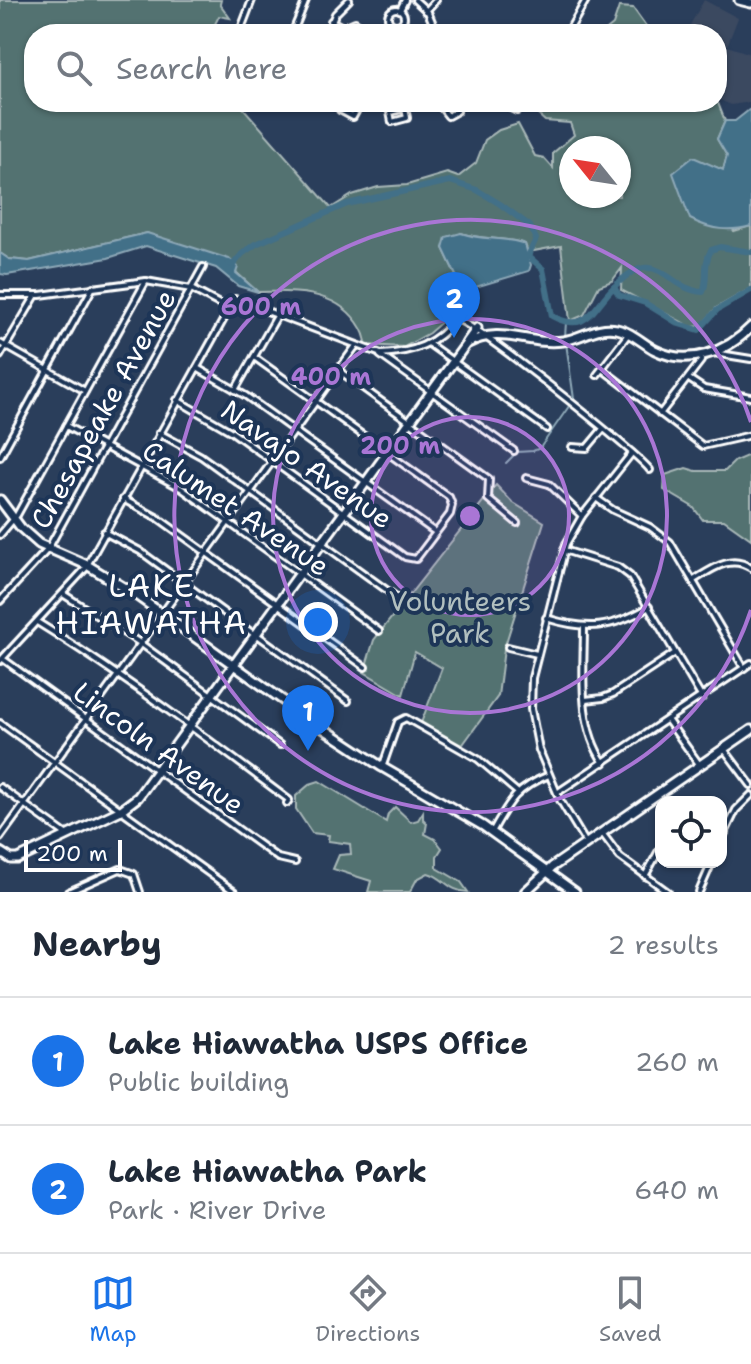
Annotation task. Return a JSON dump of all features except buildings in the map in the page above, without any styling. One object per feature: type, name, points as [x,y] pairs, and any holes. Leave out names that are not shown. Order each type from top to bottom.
[{"type":"street","points":[[243,24],[252,0]]},
{"type":"street","points":[[296,24],[306,0]]},
{"type":"street","points":[[330,24],[349,0]]},
{"type":"street","points":[[400,10],[405,0]]},
{"type":"street","points":[[415,0],[425,9],[432,24]]},
{"type":"street","points":[[425,9],[434,0]]},
{"type":"street","points":[[573,24],[586,0]]},
{"type":"street","points":[[739,0],[751,3]]},
{"type":"street","points":[[331,21],[335,24]]},
{"type":"street","points":[[390,112],[392,122],[407,118],[406,112]]},
{"type":"street","name":"Chesapeake Avenue","points":[[0,601],[48,549],[203,267]]},
{"type":"street","points":[[0,535],[14,519],[146,281]]},
{"type":"street","points":[[0,295],[36,295],[146,281],[192,289],[229,309]]},
{"type":"street","points":[[0,457],[93,287]]},
{"type":"street","points":[[0,356],[36,295]]},
{"type":"street","points":[[1,660],[87,565],[235,299],[378,354],[514,451]]},
{"type":"street","points":[[235,390],[277,316]]},
{"type":"street","points":[[378,354],[399,353],[429,344],[456,319],[462,319],[578,408],[650,470]]},
{"type":"street","points":[[466,344],[487,336],[508,334],[544,341],[565,340],[605,328],[629,333],[663,353],[686,357],[713,352],[735,342],[751,327]]},
{"type":"street","points":[[0,852],[16,859],[133,802],[477,328]]},
{"type":"street","points":[[597,375],[629,333]]},
{"type":"street","points":[[0,343],[85,391]]},
{"type":"street","points":[[429,344],[547,429]]},
{"type":"street","points":[[0,838],[355,347]]},
{"type":"street","points":[[713,352],[751,359]]},
{"type":"street","points":[[660,414],[701,361],[702,355]]},
{"type":"street","points":[[196,368],[235,390],[435,532],[451,512],[450,499],[254,357]]},
{"type":"street","points":[[602,369],[705,447],[751,435]]},
{"type":"street","points":[[338,370],[489,479],[488,499],[517,523]]},
{"type":"street","points":[[688,378],[704,389],[751,397]]},
{"type":"street","name":"Navajo Avenue","points":[[177,400],[232,432],[405,557],[414,560],[435,532]]},
{"type":"street","name":"Calumet Avenue","points":[[66,426],[181,488],[379,631]]},
{"type":"street","points":[[572,447],[587,448],[602,430]]},
{"type":"street","points":[[159,433],[201,456],[399,599]]},
{"type":"street","points":[[586,843],[549,775],[536,738],[531,689],[564,550],[582,516],[632,453]]},
{"type":"street","points":[[526,478],[549,484],[582,516]]},
{"type":"street","points":[[596,498],[613,510],[650,527],[673,545],[744,668]]},
{"type":"street","points":[[123,499],[158,518],[365,667]]},
{"type":"street","points":[[0,500],[28,535],[48,549],[87,565],[162,613],[382,767],[492,832],[575,892]]},
{"type":"street","points":[[104,532],[140,551],[348,701]]},
{"type":"street","points":[[564,550],[623,570],[635,583],[702,698]]},
{"type":"street","points":[[694,580],[727,562],[740,562],[751,568]]},
{"type":"street","points":[[63,594],[140,643],[280,745]]},
{"type":"street","points":[[546,618],[584,627],[619,623],[649,607]]},
{"type":"street","points":[[37,622],[190,725],[289,800],[287,803]]},
{"type":"street","points":[[584,627],[585,700],[590,737],[604,763]]},
{"type":"street","points":[[508,647],[537,654]]},
{"type":"street","points":[[585,700],[609,696],[675,653]]},
{"type":"street","name":"Lincoln Avenue","points":[[1,660],[278,858],[295,862]]},
{"type":"street","points":[[557,793],[751,663]]},
{"type":"street","points":[[382,767],[401,718],[408,718],[478,759],[517,792]]},
{"type":"street","points":[[668,721],[700,766]]},
{"type":"street","points":[[0,723],[235,892]]},
{"type":"street","points":[[525,892],[546,872],[601,832],[751,730]]},
{"type":"street","points":[[724,749],[751,785]]},
{"type":"street","points":[[492,832],[517,792],[549,775]]},
{"type":"street","points":[[0,787],[67,835]]},
{"type":"street","points":[[727,829],[736,810],[751,795]]},
{"type":"street","points":[[601,832],[620,857],[668,892]]},
{"type":"street","points":[[645,876],[655,858]]},
{"type":"street","points":[[699,892],[709,868]]},
{"type":"street","points":[[68,892],[117,869],[124,869],[134,874],[140,892]]},
{"type":"shaded area","points":[[704,0],[738,18],[727,46],[727,24],[691,24]]},
{"type":"shaded area","points":[[727,46],[751,54],[751,102],[727,103]]},
{"type":"shaded area","points":[[749,110],[751,226],[720,229],[705,226],[690,219],[673,173],[693,157],[723,170],[727,156],[717,139],[725,121],[735,121]]},
{"type":"shaded area","points":[[147,233],[229,259],[238,267],[236,273],[258,292],[238,286],[216,268],[146,246],[108,258],[0,274],[0,253],[9,259],[29,261]]},
{"type":"shaded area","points":[[461,233],[525,244],[531,265],[529,271],[469,289],[460,284],[443,248],[446,237]]},
{"type":"green space","points":[[0,0],[221,0],[220,4],[230,18],[219,16],[215,24],[24,24],[24,112],[247,112],[331,208],[352,195],[378,187],[407,185],[447,173],[458,177],[476,163],[485,140],[499,130],[518,124],[535,156],[544,158],[553,168],[553,153],[559,148],[559,208],[631,208],[631,136],[573,136],[570,123],[545,121],[538,112],[722,112],[725,121],[717,139],[727,156],[723,170],[693,158],[734,231],[751,226],[751,288],[716,308],[701,326],[691,327],[621,290],[622,268],[612,281],[599,286],[584,315],[570,321],[561,246],[528,252],[525,244],[461,233],[443,248],[460,284],[444,320],[404,347],[366,345],[357,322],[337,304],[325,298],[299,293],[258,292],[236,272],[147,233],[29,261],[9,259],[0,253]]},
{"type":"green space","points":[[619,7],[633,8],[645,24],[613,24]]},
{"type":"green space","points":[[749,455],[751,539],[724,520],[703,520],[693,507],[664,490],[665,475],[686,468],[725,471],[735,461]]},
{"type":"green space","name":"Volunteers Park","points":[[496,485],[512,502],[544,522],[504,649],[498,696],[461,747],[421,723],[442,668],[415,652],[403,695],[364,672],[374,640]]},
{"type":"green space","points":[[319,781],[386,822],[388,814],[395,807],[411,822],[418,820],[423,812],[427,823],[425,834],[435,839],[442,848],[437,856],[437,868],[461,882],[468,892],[456,890],[428,873],[417,879],[410,892],[368,892],[371,881],[333,869],[339,855],[351,854],[350,844],[328,841],[329,835],[312,833],[296,809],[296,796],[310,784]]},
{"type":"waterway","points":[[229,263],[233,265],[256,244],[347,204],[450,181],[477,190],[530,226],[536,239],[528,256],[543,269],[552,316],[564,321],[582,321],[614,287],[619,295],[645,303],[679,324],[699,330],[717,310],[751,290]]},
{"type":"waterway","points":[[614,287],[629,274],[652,268],[690,289],[703,292],[711,250],[720,247],[751,252]]},
{"type":"waterway","points":[[565,337],[566,322]]},
{"type":"waterway","points":[[506,463],[517,452],[540,448],[574,399],[566,343]]},
{"type":"place","name":"Lake Hiawatha Park","points":[[454,338]]},
{"type":"place","name":"Lake Hiawatha USPS Office","points":[[308,751]]},
{"type":"district","name":"LAKE HIAWATHA","points":[[152,604]]}]
